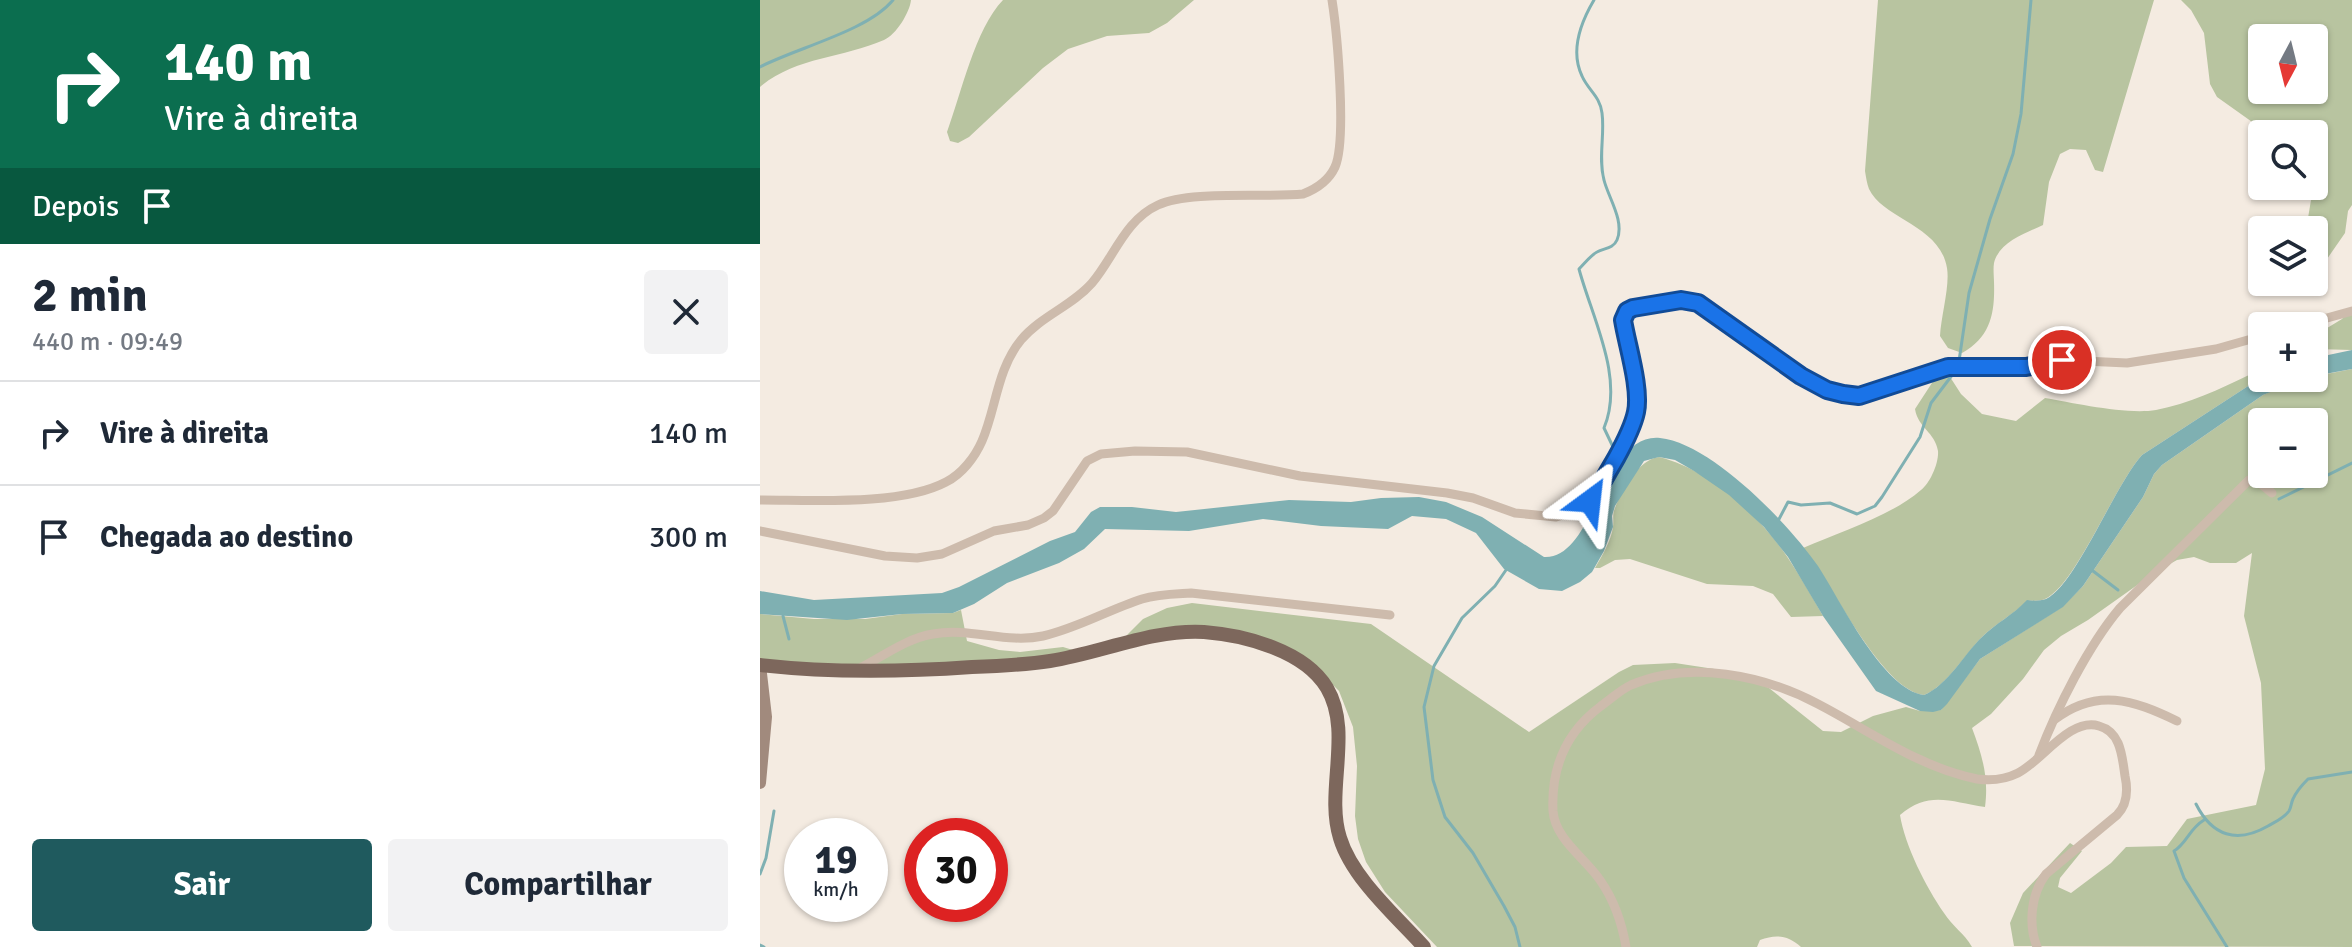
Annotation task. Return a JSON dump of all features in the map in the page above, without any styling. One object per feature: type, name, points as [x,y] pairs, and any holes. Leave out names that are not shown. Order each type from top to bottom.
[{"type":"main road","points":[[760,665],[853,672],[1036,663],[1178,633],[1203,632],[1233,636],[1290,656],[1319,677],[1333,703],[1338,735],[1336,812],[1339,835],[1347,858],[1424,947]]},
{"type":"street","points":[[760,500],[869,499],[945,483],[960,473],[981,444],[1000,380],[1020,341],[1036,325],[1088,287],[1145,212],[1173,200],[1303,194],[1319,186],[1335,166],[1339,152],[1332,0]]},
{"type":"street","points":[[760,531],[885,556],[917,558],[942,554],[994,531],[1028,525],[1044,518],[1053,511],[1087,461],[1101,454],[1135,451],[1187,452],[1300,476],[1447,493],[1473,498],[1515,513],[1556,517],[1575,511],[1590,501],[1636,413],[1637,398],[1624,314],[1633,308],[1671,301],[1692,302],[1707,307],[1801,376],[1827,390],[1859,396],[1948,367],[2015,367],[2062,360],[2127,363],[2216,349],[2248,340]]},
{"type":"street","points":[[2328,318],[2352,311]]},
{"type":"street","points":[[2038,758],[2051,722],[2095,644],[2120,608],[2249,480],[2258,481],[2272,493]]},
{"type":"street","points":[[853,672],[932,634],[957,633],[1010,639],[1042,636],[1084,624],[1142,599],[1164,594],[1191,593],[1390,615]]},
{"type":"street","points":[[760,665],[766,717],[760,783]]},
{"type":"street","points":[[1626,947],[1622,921],[1600,880],[1559,831],[1553,815],[1559,758],[1569,737],[1592,713],[1628,687],[1657,676],[1686,671],[1709,672],[1764,683],[1817,703],[1888,746],[1974,778],[1993,781],[2015,774],[2073,729],[2086,725],[2102,726],[2118,742],[2126,788],[2121,812],[2046,874],[2038,885],[2032,927],[2037,947]]},
{"type":"street","points":[[2051,722],[2076,706],[2109,700],[2137,703],[2177,721]]},
{"type":"green space","points":[[760,0],[911,0],[902,23],[884,40],[788,70],[760,87]]},
{"type":"green space","points":[[1003,0],[1194,0],[1167,23],[1149,33],[1107,36],[1068,49],[1043,68],[969,137],[958,143],[950,141],[947,132],[977,44],[993,12]]},
{"type":"green space","points":[[1878,0],[2154,0],[2103,172],[2095,170],[2086,150],[2070,149],[2060,154],[2049,182],[2043,225],[2001,249],[1994,265],[1994,304],[1989,323],[1979,340],[1962,353],[1948,348],[1940,336],[1948,275],[1942,253],[1923,232],[1876,199],[1867,183],[1865,171]]},
{"type":"green space","points":[[2181,0],[2352,0],[2352,205],[2348,211],[2345,233],[2328,258],[2328,216],[2308,216],[2311,200],[2328,200],[2328,120],[2249,120],[2217,97],[2210,84],[2204,33],[2191,10]]},
{"type":"green space","points":[[2352,308],[2352,350],[2328,349],[2328,328]]},
{"type":"green space","points":[[1943,366],[1961,394],[1982,414],[2016,421],[2045,398],[2100,408],[2156,410],[2192,400],[2248,375],[2248,386],[2142,455],[2082,555],[2057,590],[2045,599],[2027,601],[1993,627],[1948,677],[1924,695],[1908,689],[1874,655],[1803,548],[1895,508],[1928,483],[1938,451],[1915,409]]},
{"type":"green space","points":[[2352,369],[2352,947],[2014,946],[2010,923],[2023,893],[2070,843],[2082,851],[2060,878],[2058,887],[2071,893],[2111,863],[2126,847],[2167,846],[2187,819],[2256,805],[2265,769],[2261,683],[2244,616],[2252,553],[2236,563],[2210,563],[2194,557],[2177,560],[2061,636],[2044,650],[1991,714],[1972,728],[1984,766],[1985,807],[1931,800],[1921,802],[1900,815],[1906,840],[1923,879],[1947,918],[1972,947],[1801,947],[1777,936],[1760,940],[1757,947],[1437,947],[1385,892],[1366,862],[1358,839],[1355,816],[1357,766],[1353,727],[1339,691],[1317,669],[1214,630],[1016,666],[760,663],[760,614],[814,619],[865,619],[961,610],[967,641],[999,650],[1020,652],[1063,647],[1083,653],[1125,637],[1143,619],[1167,608],[1192,603],[1371,624],[1529,732],[1633,665],[1675,663],[1734,672],[1769,688],[1823,731],[1841,732],[1873,716],[1906,707],[1920,711],[1941,710],[1980,659],[2062,607],[2083,586],[2162,465],[2270,392],[2328,392],[2328,374]]},
{"type":"green space","points":[[1659,457],[1696,472],[1732,496],[1748,511],[1788,558],[1823,616],[1791,617],[1773,594],[1753,586],[1707,584],[1630,559],[1615,560],[1595,568],[1610,538],[1614,510],[1627,484],[1645,463]]},
{"type":"water","points":[[2352,350],[2352,369],[2328,373],[2328,355]]},
{"type":"water","points":[[2248,386],[2248,392],[2270,392],[2162,465],[2083,586],[2063,607],[1980,659],[1947,704],[1933,712],[1920,711],[1876,691],[1823,616],[1788,557],[1764,527],[1729,495],[1694,471],[1675,460],[1659,457],[1644,461],[1615,506],[1613,527],[1592,572],[1562,591],[1539,589],[1504,569],[1476,533],[1446,519],[1412,516],[1388,529],[1263,519],[1189,531],[1105,529],[1084,549],[1059,563],[1007,583],[953,613],[847,620],[760,614],[760,591],[814,600],[942,593],[1075,532],[1091,512],[1100,507],[1176,512],[1289,500],[1351,502],[1419,497],[1446,502],[1482,517],[1544,557],[1561,553],[1576,539],[1625,454],[1641,442],[1660,438],[1680,443],[1702,454],[1769,508],[1818,566],[1878,660],[1893,677],[1924,695],[1948,677],[1987,632],[2027,600],[2046,599],[2058,590],[2142,455]]},
{"type":"waterway","points":[[760,67],[867,21],[893,0]]},
{"type":"waterway","points":[[1594,0],[1581,27],[1577,57],[1582,76],[1601,107],[1602,172],[1619,233],[1613,245],[1595,253],[1579,269],[1609,369],[1611,389],[1604,428],[1614,449]]},
{"type":"waterway","points":[[1959,361],[1969,293],[2013,154],[2021,114],[2031,0]]},
{"type":"waterway","points":[[1778,521],[1788,502],[1801,505],[1830,503],[1857,514],[1875,506],[1920,437],[1931,403],[1953,374]]},
{"type":"waterway","points":[[2279,499],[2352,463]]},
{"type":"waterway","points":[[1506,570],[1495,586],[1462,618],[1434,666],[1424,707],[1433,780],[1445,817],[1473,853],[1504,906],[1515,927],[1520,947]]},
{"type":"waterway","points":[[2093,571],[2118,590]]},
{"type":"waterway","points":[[783,616],[789,639]]},
{"type":"waterway","points":[[2196,804],[2202,815],[2218,830],[2226,834],[2246,835],[2285,816],[2308,779],[2352,772]]},
{"type":"waterway","points":[[760,874],[774,811]]},
{"type":"waterway","points":[[2204,820],[2174,851],[2184,878],[2227,947]]},
{"type":"waterway","points":[[760,945],[764,947]]},
{"type":"route","points":[[1590,501],[1636,413],[1637,398],[1623,320],[1624,314],[1633,308],[1681,300],[1698,303],[1801,376],[1827,390],[1859,396],[1948,367],[2026,367],[2062,360]]}]
